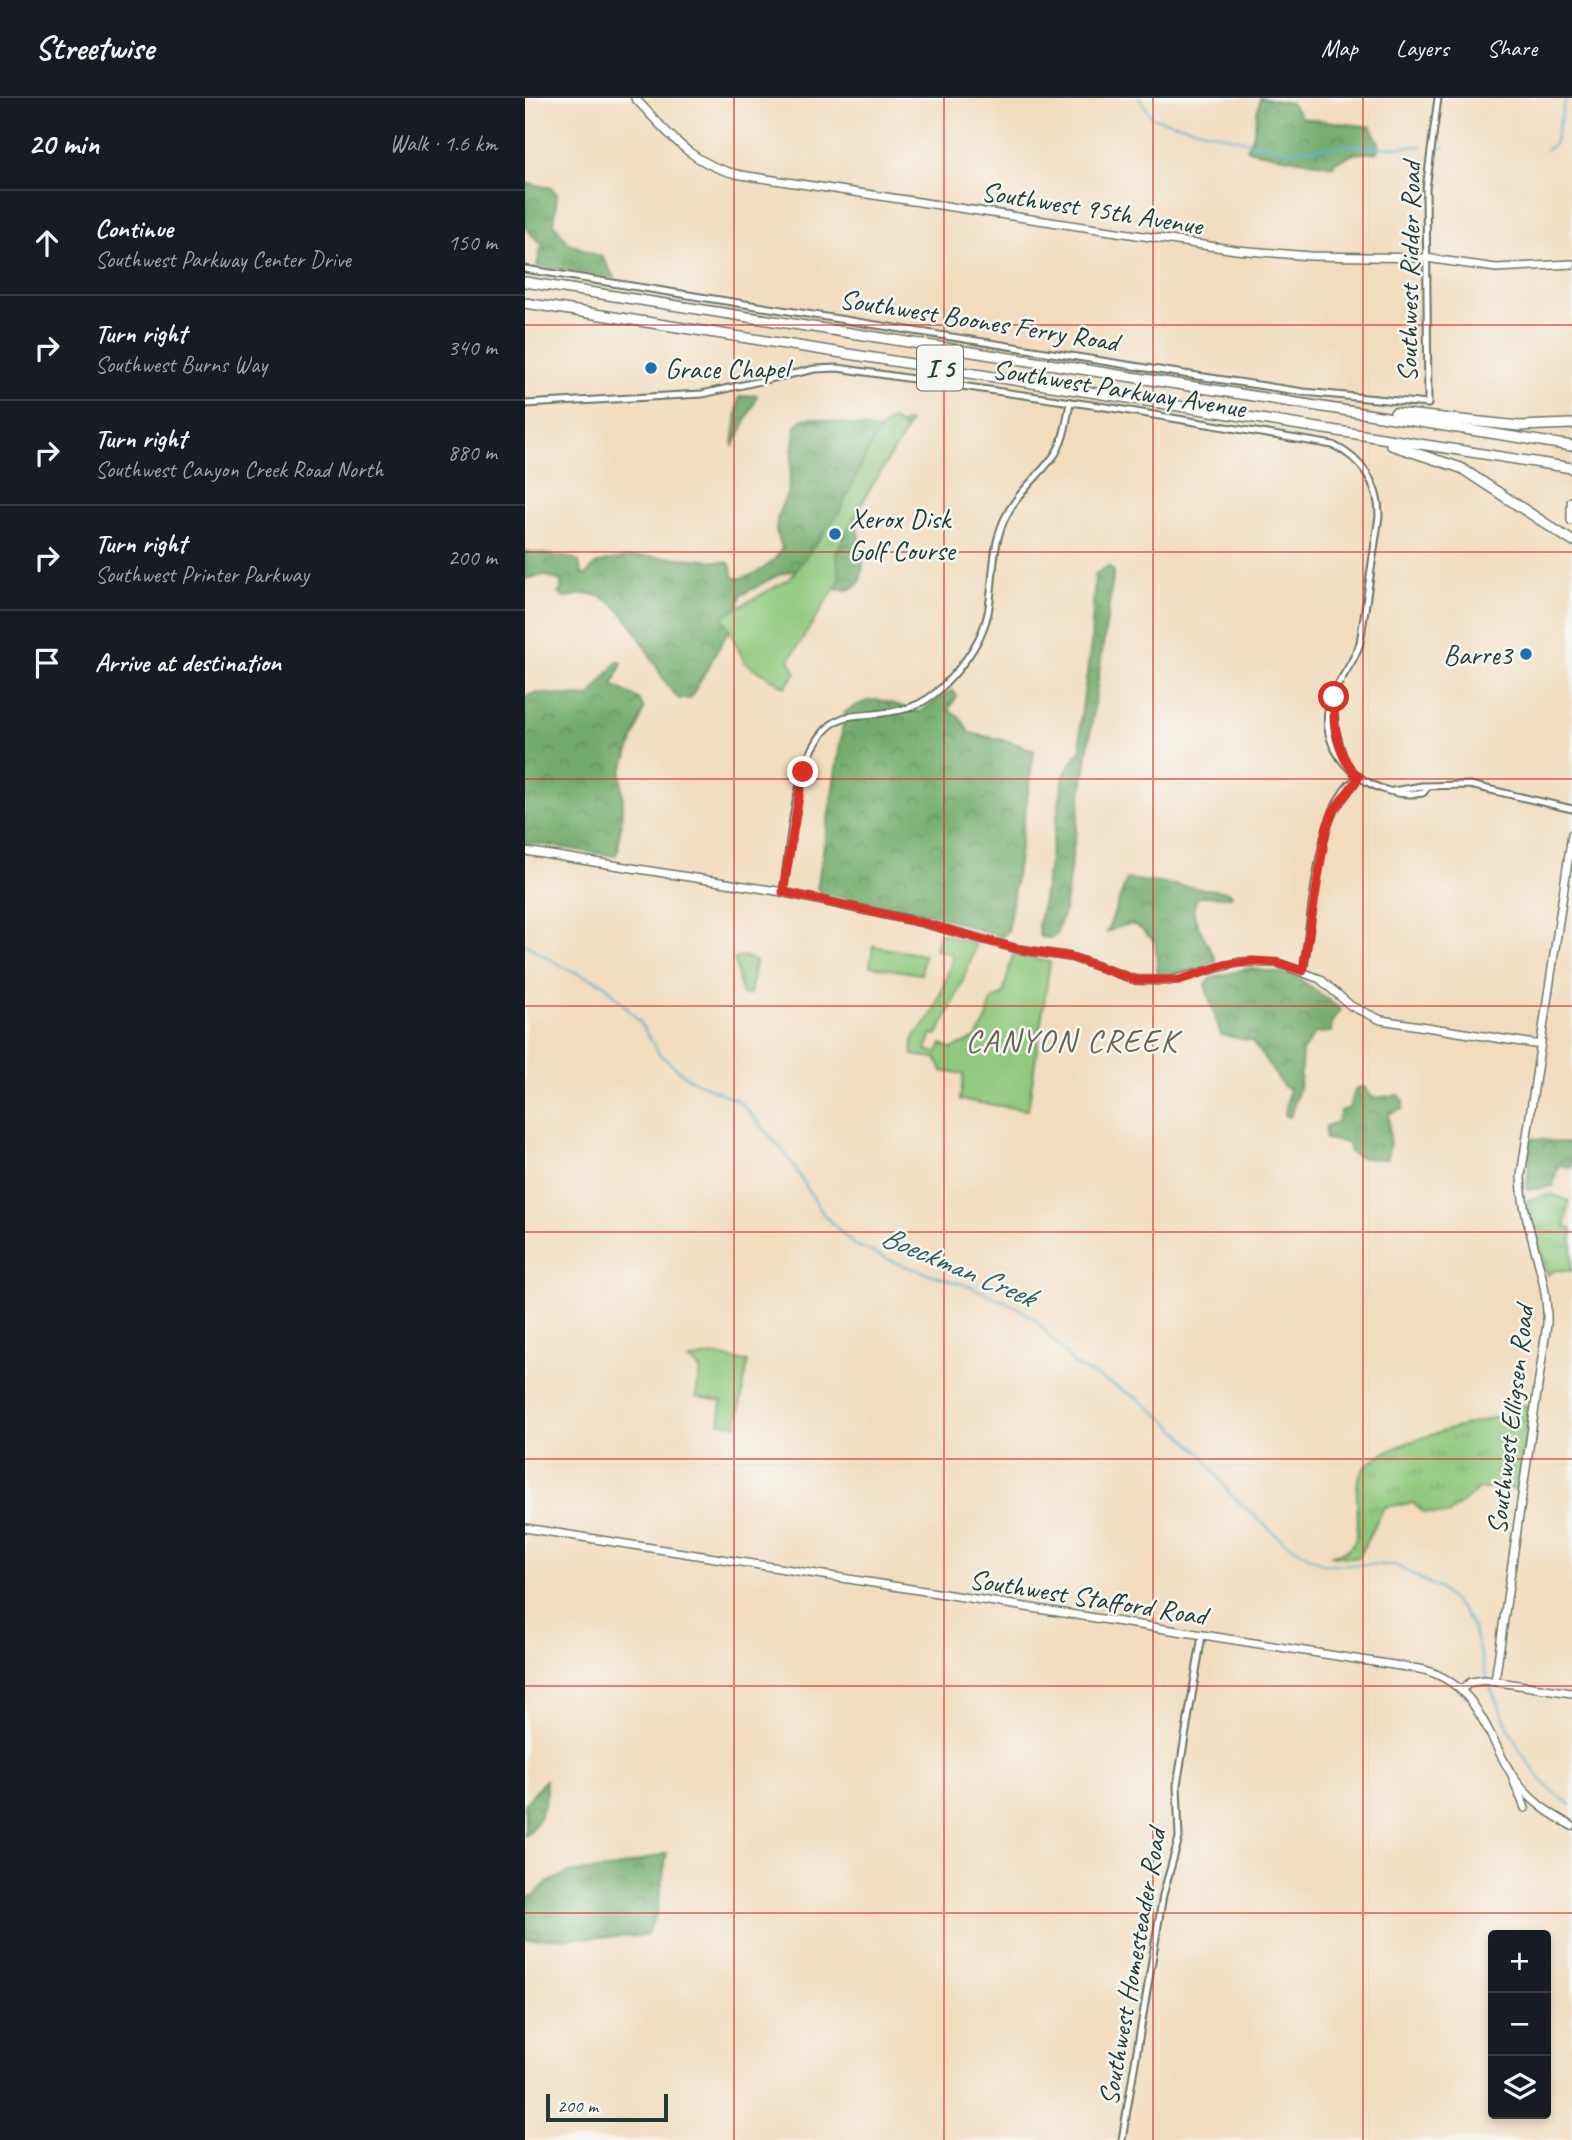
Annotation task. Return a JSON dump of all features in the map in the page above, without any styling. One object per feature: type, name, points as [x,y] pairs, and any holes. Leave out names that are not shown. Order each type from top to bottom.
[{"type":"highway","name":"I 5","points":[[525,282],[1572,446]]},
{"type":"highway","name":"I 5","points":[[525,303],[1572,468]]},
{"type":"highway","name":"I 5","points":[[1320,407],[1519,426],[1572,425]]},
{"type":"highway","name":"I 5","points":[[1356,434],[1440,458],[1461,468],[1572,541]]},
{"type":"highway","points":[[1572,502],[1572,520]]},
{"type":"main road","name":"Southwest 95th Avenue","points":[[635,98],[688,154],[727,173],[1227,249],[1310,256],[1426,258],[1496,268],[1572,264]]},
{"type":"main road","name":"Southwest Elligsen Road","points":[[1495,1681],[1547,1324],[1546,1285],[1525,1224],[1523,1164],[1572,834]]},
{"type":"main road","points":[[525,851],[783,892],[919,922],[1018,949],[1071,957],[1136,980],[1179,980],[1225,965],[1252,961],[1278,963],[1320,979],[1351,1006],[1381,1020],[1541,1045]]},
{"type":"main road","name":"Southwest Stafford Road","points":[[525,1528],[1418,1669],[1444,1677],[1462,1689],[1483,1717],[1512,1775],[1536,1802],[1572,1826]]},
{"type":"main road","points":[[1462,1689],[1476,1680],[1572,1693]]},
{"type":"main road","points":[[1512,1775],[1525,1808]]},
{"type":"street","name":"Southwest Ridder Road","points":[[1428,404],[1427,178],[1438,98]]},
{"type":"street","name":"Southwest Boones Ferry Road","points":[[525,269],[1304,392],[1428,404]]},
{"type":"street","name":"Southwest Parkway Avenue","points":[[525,404],[702,394],[829,368],[1326,442],[1344,451],[1365,470],[1377,496],[1378,522],[1360,643],[1328,706],[1328,728],[1336,752],[1359,777]]},
{"type":"street","points":[[783,892],[804,769],[812,746],[829,726],[844,718],[892,714],[921,704],[945,685],[959,668],[986,621],[1002,525],[1020,493],[1054,456],[1070,402]]},
{"type":"street","points":[[1303,971],[1323,838],[1346,787],[1359,777],[1376,787],[1408,795],[1423,793],[1427,788],[1469,785],[1572,809]]},
{"type":"street","name":"Southwest Homesteader Road","points":[[1122,2140],[1163,1895],[1179,1838],[1177,1784],[1202,1636]]},
{"type":"green space","points":[[1260,98],[1291,103],[1302,118],[1371,127],[1379,143],[1377,152],[1355,154],[1334,162],[1334,166],[1250,151],[1247,148],[1253,136]]},
{"type":"green space","points":[[525,183],[552,188],[557,194],[554,224],[568,243],[602,257],[615,278],[537,266],[541,248],[545,248],[525,227]]},
{"type":"green space","points":[[757,395],[755,402],[733,447],[739,397]]},
{"type":"green space","points":[[813,418],[889,432],[905,422],[910,423],[862,502],[857,525],[863,565],[860,582],[852,588],[838,589],[810,572],[794,570],[778,575],[741,595],[735,619],[690,699],[679,699],[669,687],[628,620],[616,606],[602,597],[586,594],[564,598],[558,593],[561,591],[561,581],[544,575],[525,579],[525,551],[575,559],[579,562],[582,574],[586,575],[597,564],[644,557],[727,562],[734,578],[761,570],[774,560],[782,548],[776,531],[778,514],[788,492],[795,427],[803,419]]},
{"type":"green space","name":"Xerox Disk Golf Course","points":[[892,419],[906,431],[862,502],[836,554],[840,580],[789,660],[796,673],[785,687],[745,663],[723,616],[789,579],[839,513],[869,449],[885,424]]},
{"type":"green space","points":[[1108,566],[1114,571],[1064,912],[1056,935],[1051,938],[1040,937],[1038,928],[1064,775],[1081,748],[1080,723],[1091,644],[1095,574]]},
{"type":"green space","points":[[618,661],[622,663],[613,685],[639,699],[644,709],[621,774],[623,801],[618,851],[615,856],[525,842],[525,696],[536,693],[589,697]]},
{"type":"green space","points":[[952,690],[957,696],[948,710],[959,716],[970,733],[1011,742],[1034,751],[1008,931],[1001,937],[936,915],[822,894],[817,889],[845,712],[866,701],[882,700],[919,712]]},
{"type":"green space","points":[[1127,879],[1229,892],[1232,895],[1229,897],[1199,896],[1195,903],[1194,912],[1199,929],[1216,962],[1191,971],[1158,977],[1155,942],[1142,930],[1129,925],[1107,932]]},
{"type":"green space","points":[[939,933],[975,944],[952,1006],[936,1035],[932,1034],[926,1050],[937,1053],[942,1044],[952,1049],[976,1038],[987,1019],[991,1001],[1003,994],[1013,954],[1050,962],[1028,1110],[960,1100],[964,1074],[942,1071],[936,1058],[913,1055],[913,1040],[931,1016],[953,959],[951,953],[935,950]]},
{"type":"green space","points":[[873,946],[924,955],[921,974],[870,966]]},
{"type":"green space","points":[[744,956],[755,961],[750,994],[742,995],[734,959]]},
{"type":"green space","points":[[1249,968],[1296,976],[1341,1010],[1332,1022],[1331,1032],[1315,1033],[1302,1052],[1300,1085],[1290,1117],[1285,1116],[1289,1088],[1284,1087],[1252,1041],[1221,1035],[1205,985],[1212,978]]},
{"type":"green space","points":[[1364,1087],[1373,1098],[1398,1095],[1403,1100],[1403,1109],[1389,1113],[1390,1141],[1387,1159],[1361,1158],[1350,1153],[1348,1143],[1325,1139],[1326,1126],[1337,1122],[1341,1111],[1349,1108],[1356,1088]]},
{"type":"green space","points":[[1531,1138],[1572,1144],[1572,1167],[1558,1165],[1553,1186],[1527,1190]]},
{"type":"green space","points":[[1551,1194],[1569,1201],[1565,1227],[1572,1228],[1572,1271],[1556,1270],[1547,1275],[1527,1200]]},
{"type":"green space","points":[[712,1355],[748,1362],[737,1425],[719,1423],[722,1401],[696,1397],[700,1369],[689,1360]]},
{"type":"green space","points":[[1528,1405],[1519,1489],[1479,1489],[1448,1515],[1423,1512],[1413,1503],[1384,1507],[1358,1558],[1330,1555],[1345,1551],[1353,1543],[1358,1521],[1358,1482],[1362,1471],[1372,1461],[1405,1444]]},
{"type":"green space","points":[[545,1780],[546,1795],[542,1811],[525,1836],[525,1804]]},
{"type":"green space","points":[[667,1853],[657,1913],[646,1936],[525,1939],[525,1898],[535,1895],[545,1884],[568,1873],[616,1868]]},
{"type":"waterway","points":[[1139,98],[1152,117],[1288,151],[1356,145],[1378,148],[1422,146]]},
{"type":"waterway","points":[[1546,150],[1554,144],[1566,98]]},
{"type":"waterway","points":[[1439,149],[1445,147]]},
{"type":"waterway","name":"Boeckman Creek","points":[[525,944],[565,968],[604,984],[640,1022],[659,1054],[688,1078],[739,1101],[786,1154],[824,1215],[853,1244],[899,1264],[974,1288],[1019,1308],[1036,1320],[1075,1365],[1137,1398],[1166,1420],[1204,1456],[1230,1494],[1284,1542],[1323,1564],[1395,1565],[1440,1589],[1461,1609],[1472,1625],[1487,1678]]},
{"type":"waterway","name":"Boeckman Creek","points":[[1489,1684],[1521,1751],[1543,1782],[1572,1805]]},
{"type":"place","name":"Grace Chapel","points":[[651,368]]},
{"type":"place","name":"Xerox Disk Golf Course","points":[[835,534]]},
{"type":"place","name":"Barre3","points":[[1526,654]]},
{"type":"district","name":"CANYON CREEK","points":[[1072,1040]]},
{"type":"route","points":[[803,772],[783,892],[919,922],[1018,949],[1071,957],[1136,980],[1179,980],[1225,965],[1252,961],[1278,963],[1303,971],[1323,838],[1334,810],[1359,777],[1344,761],[1337,739],[1334,697]]}]
